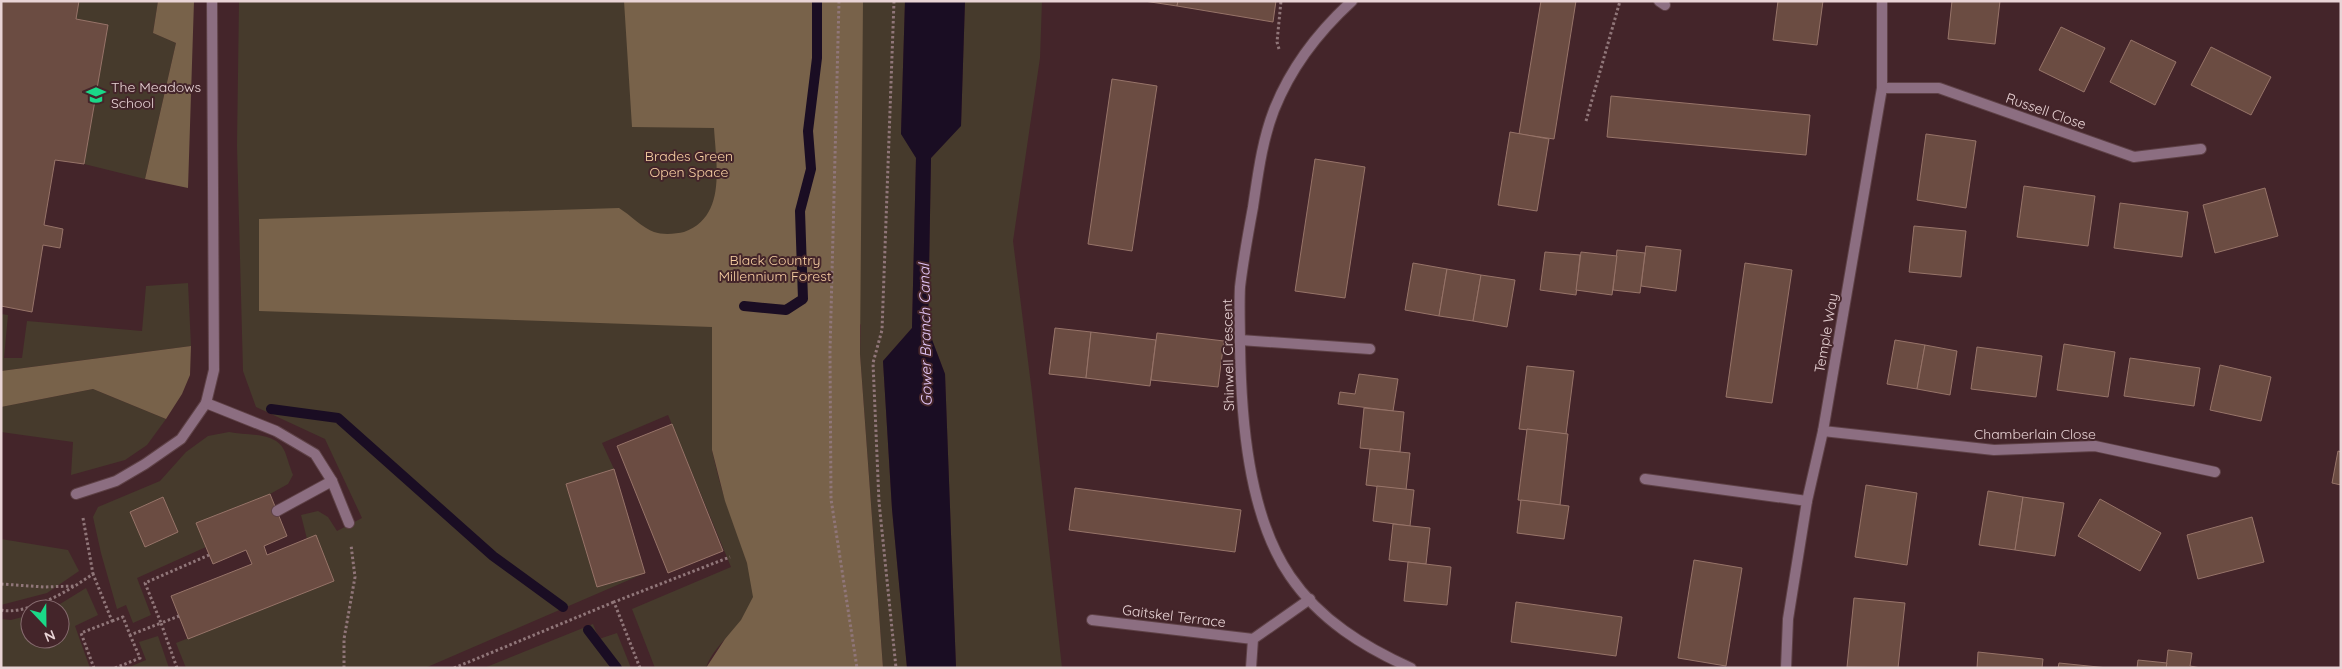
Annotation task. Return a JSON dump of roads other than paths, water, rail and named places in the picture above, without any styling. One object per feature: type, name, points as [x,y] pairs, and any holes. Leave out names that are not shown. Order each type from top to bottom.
[{"type":"street","points":[[76,494],[116,481],[145,464],[182,438],[206,403],[214,370],[212,1]]},
{"type":"street","name":"Shinwell Crescent","points":[[1352,1],[1316,37],[1289,78],[1274,110],[1262,147],[1240,288],[1244,430],[1253,482],[1266,526],[1290,576],[1340,629],[1365,646],[1411,668]]},
{"type":"street","name":"Temple Way","points":[[1786,668],[1788,619],[1806,501],[1823,431],[1882,88],[1882,1]]},
{"type":"street","name":"Russell Close","points":[[1882,88],[1939,88],[2134,156],[2201,149]]},
{"type":"street","points":[[1240,340],[1370,349]]},
{"type":"street","points":[[206,403],[276,431],[315,454],[332,481],[349,522]]},
{"type":"street","name":"Chamberlain Close","points":[[1823,431],[1994,450],[2094,446],[2215,472]]},
{"type":"street","points":[[1645,480],[1806,501]]},
{"type":"street","points":[[277,511],[332,481]]},
{"type":"street","points":[[1251,668],[1252,639],[1310,599]]},
{"type":"street","name":"Gaitskel Terrace","points":[[1092,620],[1252,639]]},
{"type":"water","name":"Gower Branch Canal","points":[[905,1],[965,1],[961,126],[931,158],[928,329],[945,374],[956,668],[907,668],[892,509],[883,361],[912,328],[916,158],[901,134]]},
{"type":"waterway","points":[[744,306],[786,310],[803,299],[800,211],[811,169],[808,131],[817,58],[817,1]]},
{"type":"waterway","points":[[271,409],[338,418],[493,556],[563,607]]},
{"type":"waterway","points":[[588,630],[617,668]]},
{"type":"place","name":"The Meadows School","points":[[96,95]]},
{"type":"park label","name":"Brades Green Open Space","points":[[689,164]]},
{"type":"park label","name":"Black Country Millennium Forest","points":[[775,268]]}]
